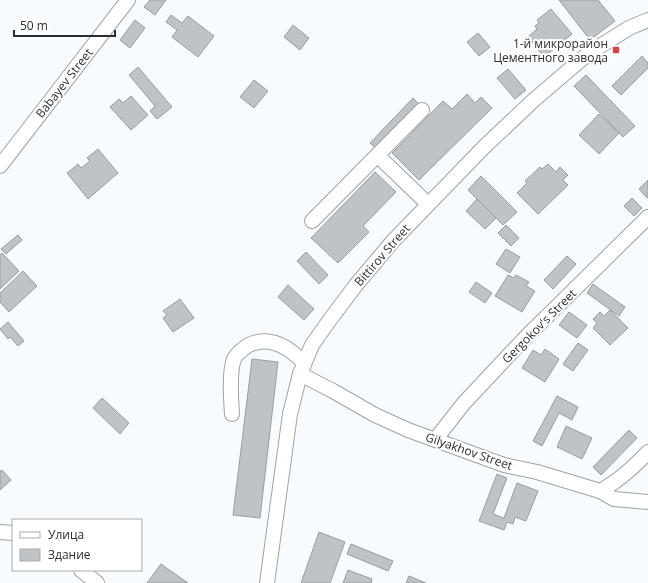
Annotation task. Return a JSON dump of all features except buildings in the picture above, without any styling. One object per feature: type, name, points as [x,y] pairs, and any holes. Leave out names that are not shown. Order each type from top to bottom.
[{"type":"street","name":"Babayev Street","points":[[0,166],[128,0]]},
{"type":"street","name":"Bittirov Street","points":[[267,583],[290,414],[302,368],[308,353],[321,332],[356,285],[393,241],[484,147],[535,99],[588,53],[629,28],[644,23]]},
{"type":"street","points":[[312,221],[422,110]]},
{"type":"street","points":[[378,156],[428,204]]},
{"type":"street","name":"Gergokov's Street","points":[[434,440],[464,403],[520,344],[648,217]]},
{"type":"street","name":"Gilyakhov Street","points":[[232,414],[231,378],[234,358],[242,349],[253,343],[266,341],[281,344],[292,351],[302,368],[333,390],[375,415],[434,440],[504,465],[537,472],[600,491],[614,499],[648,502]]},
{"type":"street","points":[[600,491],[630,472],[648,452]]},
{"type":"street","points":[[0,532],[12,533]]},
{"type":"street","points":[[82,571],[97,583]]},
{"type":"place","name":"1-й микрорайон Цементного завода","points":[[616,50]]}]
